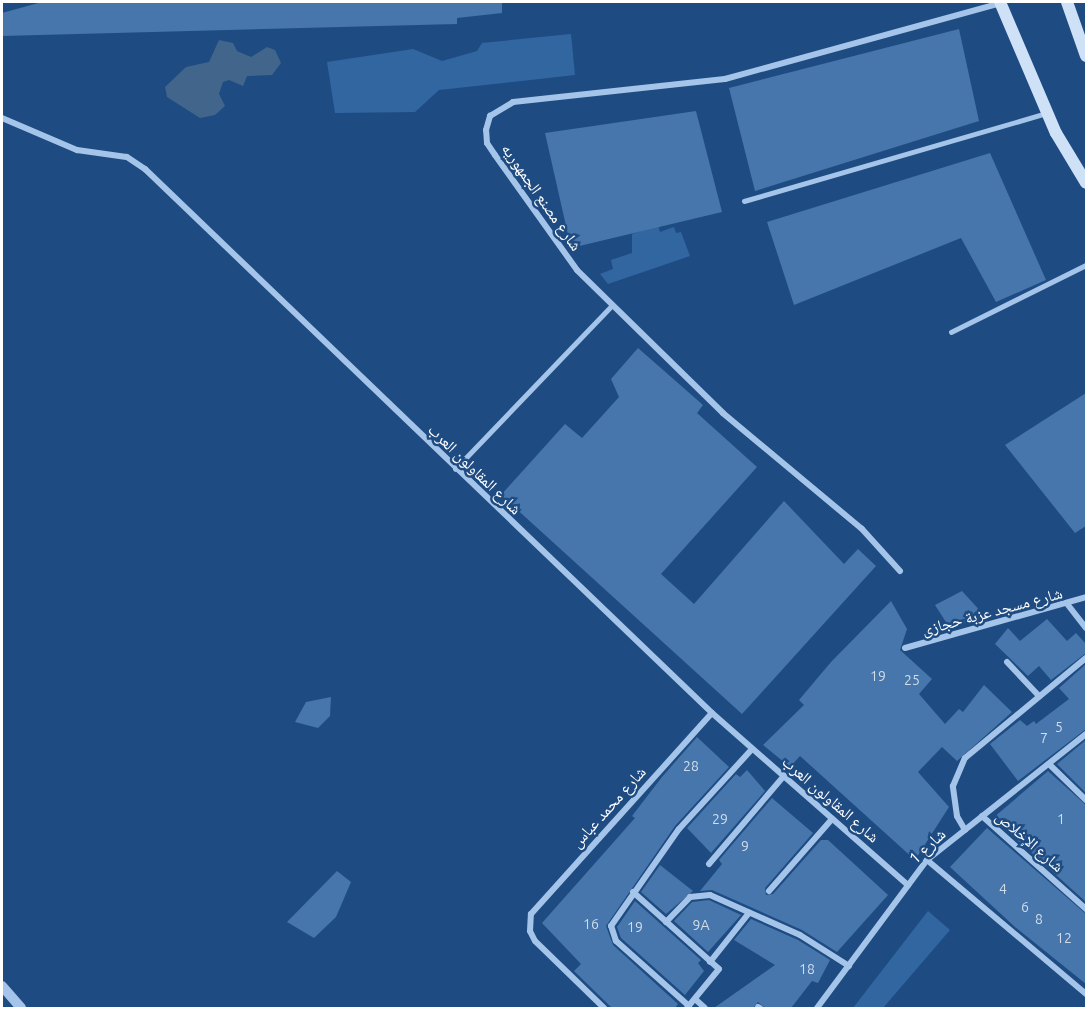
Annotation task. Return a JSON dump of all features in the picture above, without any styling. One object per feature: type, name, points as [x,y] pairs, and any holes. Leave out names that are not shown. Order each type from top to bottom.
[{"type":"main road","points":[[1000,2],[1047,113],[1086,183]]},
{"type":"main road","points":[[1067,2],[1086,56]]},
{"type":"street","name":"شارع مصنع الجمهوريه","points":[[900,571],[862,529],[723,413],[577,270],[487,143],[488,123],[500,107],[513,102],[725,79],[1000,2]]},
{"type":"street","name":"شارع المقاولون العرب","points":[[2,118],[76,150],[127,157],[145,169],[455,469],[712,713],[908,885]]},
{"type":"street","name":"شارع مسجد عزبة حجازى","points":[[905,648],[1068,605],[1086,597]]},
{"type":"street","points":[[1068,605],[1086,628]]},
{"type":"street","points":[[965,830],[954,802],[953,786],[961,764],[976,747],[1086,658]]},
{"type":"street","points":[[1007,662],[1039,696]]},
{"type":"street","name":"شارع محمد عباس","points":[[604,1008],[535,941],[529,922],[537,906],[712,713]]},
{"type":"street","name":"شارع 1","points":[[817,1008],[927,860],[1086,734]]},
{"type":"street","points":[[633,892],[710,962],[719,973],[688,1007],[616,941],[611,931],[613,922],[633,892],[679,829],[752,748]]},
{"type":"street","points":[[1049,764],[1086,800]]},
{"type":"street","points":[[709,864],[784,776]]},
{"type":"street","name":"شارع الإخلاص","points":[[982,816],[1086,909]]},
{"type":"street","points":[[769,891],[832,819]]},
{"type":"street","points":[[927,860],[1086,994]]},
{"type":"street","points":[[666,922],[681,903],[700,894],[719,898],[822,946],[849,966]]},
{"type":"street","points":[[710,962],[749,913]]},
{"type":"street","points":[[2,986],[21,1008]]},
{"type":"street","points":[[695,999],[705,1008]]},
{"type":"lane","points":[[744,201],[1047,113]]},
{"type":"lane","points":[[951,332],[1086,265]]},
{"type":"lane","points":[[455,469],[612,305]]},
{"type":"shaded area","points":[[571,34],[575,75],[439,90],[415,112],[335,113],[327,62],[413,49],[442,61],[477,51],[482,43]]},
{"type":"shaded area","points":[[219,40],[233,43],[237,51],[251,57],[267,47],[275,50],[281,63],[272,75],[247,76],[243,86],[229,80],[223,82],[219,94],[225,106],[215,115],[200,118],[167,97],[165,87],[186,67],[209,62]]},
{"type":"shaded area","points":[[658,225],[660,232],[674,227],[676,233],[681,232],[690,256],[608,284],[600,274],[613,269],[611,260],[632,253],[632,234]]},
{"type":"shaded area","points":[[928,911],[950,930],[883,1008],[853,1008]]},
{"type":"building","points":[[42,2],[502,2],[502,13],[457,18],[457,24],[2,36],[2,13]]},
{"type":"building","points":[[959,29],[979,121],[755,191],[729,88]]},
{"type":"building","points":[[696,111],[722,212],[571,248],[545,133]]},
{"type":"building","points":[[990,153],[1046,280],[996,302],[961,238],[794,305],[767,222]]},
{"type":"building","points":[[638,348],[703,405],[697,413],[757,467],[661,574],[694,604],[784,501],[844,564],[858,549],[876,566],[742,714],[501,495],[565,424],[582,438],[619,397],[611,379]]},
{"type":"building","points":[[1086,393],[1086,526],[1075,533],[1005,445]]},
{"type":"building","points":[[962,591],[983,614],[951,630],[935,605]]},
{"type":"building","points":[[891,601],[907,629],[900,650],[932,679],[919,694],[945,724],[959,709],[963,712],[984,685],[1012,712],[957,761],[942,747],[918,772],[949,807],[915,860],[800,756],[790,767],[763,745],[804,705],[799,700],[831,662]]},
{"type":"building","points":[[1047,619],[1067,641],[1076,633],[1086,644],[1086,653],[1051,680],[1039,666],[1028,676],[995,644],[1008,628],[1020,641]]},
{"type":"building","points":[[1086,664],[1086,729],[1018,781],[990,744],[1020,720],[1027,726],[1034,721],[1036,724],[1069,699],[1059,688]]},
{"type":"building","points":[[331,697],[330,716],[318,728],[295,722],[306,702]]},
{"type":"building","points":[[697,737],[729,767],[675,826],[606,926],[613,945],[678,1004],[675,1008],[612,1008],[574,971],[581,964],[542,923],[635,818],[632,816]]},
{"type":"building","points":[[1086,740],[1086,793],[1057,764]]},
{"type":"building","points":[[747,770],[765,791],[711,853],[687,828],[736,774],[740,777]]},
{"type":"building","points":[[1048,771],[1086,805],[1086,902],[993,818]]},
{"type":"building","points":[[772,798],[813,833],[765,888],[766,895],[773,894],[821,840],[828,840],[888,895],[837,952],[802,930],[712,890],[700,891],[722,864],[719,860]]},
{"type":"building","points":[[987,828],[1086,914],[1086,984],[1015,927],[950,867]]},
{"type":"building","points":[[660,865],[693,891],[666,914],[641,892]]},
{"type":"building","points":[[337,871],[351,882],[336,917],[314,938],[287,922]]},
{"type":"building","points":[[709,900],[741,915],[708,952],[674,921],[692,902]]},
{"type":"building","points":[[635,901],[701,960],[698,963],[704,971],[685,995],[621,938],[617,927]]},
{"type":"building","points":[[751,919],[798,940],[830,960],[818,983],[812,981],[791,1008],[765,1008],[758,1002],[753,1008],[714,1008],[775,965],[734,940]]}]
